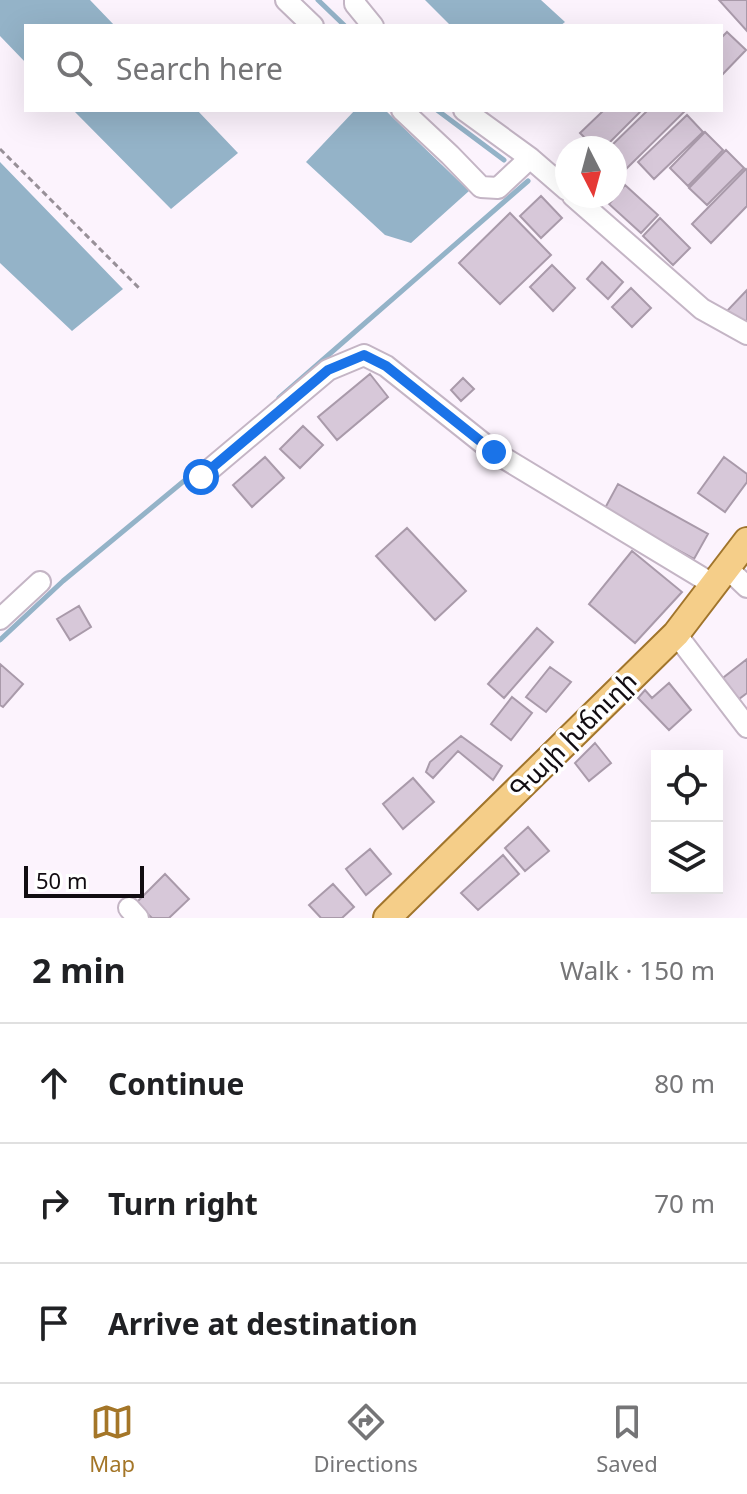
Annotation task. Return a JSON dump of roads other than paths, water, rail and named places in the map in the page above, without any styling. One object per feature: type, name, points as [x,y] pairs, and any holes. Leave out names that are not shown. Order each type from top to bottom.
[{"type":"main road","name":"Գայի խճուղի","points":[[387,918],[676,634],[747,541]]},
{"type":"street","points":[[286,0],[311,24]]},
{"type":"street","points":[[355,0],[371,24]]},
{"type":"street","points":[[404,112],[481,187],[498,188],[530,158]]},
{"type":"street","points":[[467,112],[555,180]]},
{"type":"street","points":[[587,208],[702,309],[747,334]]},
{"type":"street","points":[[201,477],[328,370],[364,355],[386,366],[494,452],[721,576],[747,587]]},
{"type":"street","points":[[0,619],[40,582]]},
{"type":"street","points":[[676,634],[747,727]]},
{"type":"water","points":[[0,0],[90,0],[113,24],[24,24],[24,61],[0,36]]},
{"type":"water","points":[[425,0],[541,0],[565,22],[562,24],[449,24]]},
{"type":"water","points":[[75,112],[199,112],[238,153],[171,209]]},
{"type":"water","points":[[353,112],[387,112],[469,191],[411,243],[385,235],[306,162]]},
{"type":"water","points":[[0,162],[123,289],[72,331],[0,263]]},
{"type":"waterway","points":[[318,0],[343,24]]},
{"type":"waterway","points":[[440,112],[504,160]]},
{"type":"waterway","points":[[279,398],[528,181]]},
{"type":"waterway","points":[[0,640],[63,581],[196,471]]}]
